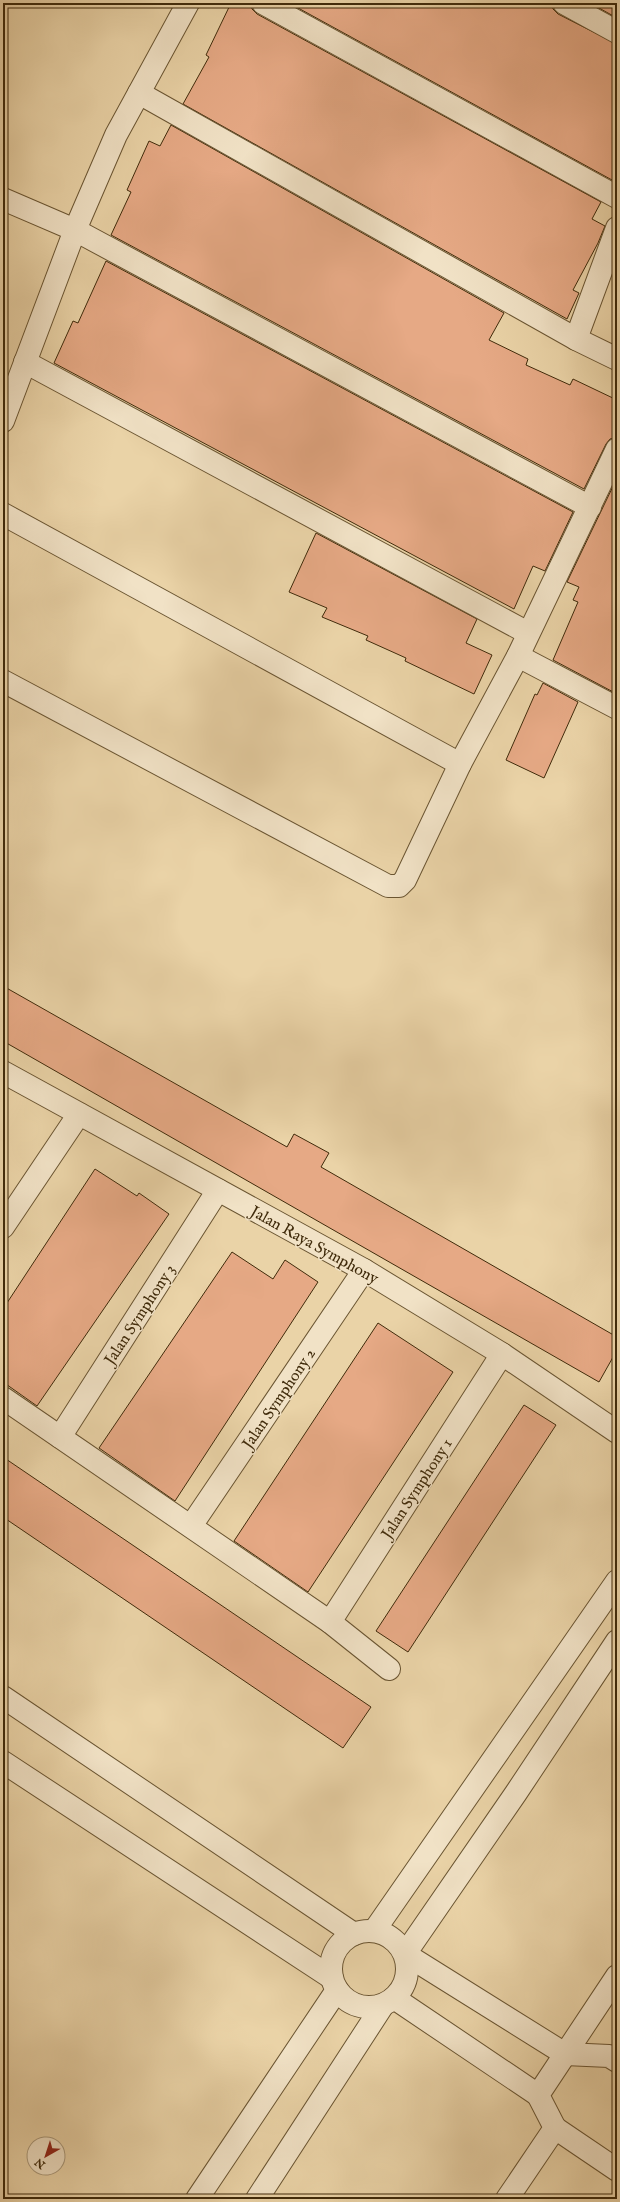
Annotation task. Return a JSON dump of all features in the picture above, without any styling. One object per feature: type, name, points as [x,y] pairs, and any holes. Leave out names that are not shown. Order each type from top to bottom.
[{"type":"street","points":[[3,421],[75,230],[116,135],[188,3]]},
{"type":"street","points":[[263,3],[617,197]]},
{"type":"street","points":[[564,3],[617,32]]},
{"type":"street","points":[[139,94],[576,339],[617,360]]},
{"type":"street","points":[[3,199],[75,230],[590,507]]},
{"type":"street","points":[[576,339],[617,228]]},
{"type":"street","points":[[25,362],[528,633]]},
{"type":"street","points":[[3,681],[388,886],[399,886],[405,880],[460,764],[518,656],[617,449]]},
{"type":"street","points":[[3,514],[460,764]]},
{"type":"street","points":[[518,656],[617,708]]},
{"type":"street","name":"Jalan Raya Symphony","points":[[3,1072],[364,1270],[502,1354],[617,1432]]},
{"type":"street","points":[[3,1227],[79,1114]]},
{"type":"street","name":"Jalan Symphony 3","points":[[60,1437],[218,1190]]},
{"type":"street","name":"Jalan Symphony 2","points":[[191,1526],[364,1270]]},
{"type":"street","name":"Jalan Symphony 1","points":[[330,1622],[502,1354]]},
{"type":"street","points":[[3,1398],[330,1622],[389,1669]]},
{"type":"street","points":[[197,2199],[335,1984],[332,1960],[340,1944],[364,1932],[617,1581]]},
{"type":"street","points":[[405,1954],[516,1794],[617,1641]]},
{"type":"street","points":[[3,1698],[364,1932],[387,1935],[398,1943],[405,1954],[407,1978],[402,1989],[389,2002],[257,2199]]},
{"type":"street","points":[[3,1762],[335,1984],[346,1999],[358,2005],[371,2007],[389,2002],[538,2095],[555,2128],[617,2170]]},
{"type":"street","points":[[405,1954],[565,2054],[609,2056],[617,2061]]},
{"type":"street","points":[[538,2095],[617,1976]]},
{"type":"street","points":[[507,2199],[555,2128]]},
{"type":"building","points":[[231,3],[251,3],[252,9],[257,14],[601,202],[592,219],[605,226],[598,243],[573,290],[579,293],[567,319],[183,104],[209,57],[206,55]]},
{"type":"building","points":[[289,3],[552,3],[553,9],[558,14],[617,44],[617,172],[612,180]]},
{"type":"building","points":[[590,3],[617,3],[617,18]]},
{"type":"building","points":[[171,125],[504,313],[489,340],[528,359],[526,365],[570,385],[573,379],[617,400],[617,437],[610,439],[606,444],[584,489],[111,235],[131,192],[127,190],[149,141],[160,146]]},
{"type":"building","points":[[106,261],[573,512],[545,571],[533,566],[514,609],[54,363],[73,321],[78,323]]},
{"type":"building","points":[[617,478],[617,694],[553,660],[578,602],[573,600],[579,587],[567,582]]},
{"type":"building","points":[[316,533],[477,619],[466,643],[492,655],[474,694],[405,661],[406,658],[366,640],[368,636],[322,617],[327,608],[289,592]]},
{"type":"building","points":[[543,683],[578,702],[544,778],[506,760],[535,694],[537,695]]},
{"type":"building","points":[[3,986],[287,1147],[294,1134],[329,1153],[321,1167],[617,1337],[617,1350],[599,1382],[3,1041]]},
{"type":"building","points":[[95,1169],[137,1196],[139,1193],[169,1214],[37,1406],[3,1382],[3,1309]]},
{"type":"building","points":[[232,1252],[273,1279],[285,1260],[318,1282],[175,1501],[99,1448]]},
{"type":"building","points":[[378,1323],[453,1372],[308,1592],[234,1541]]},
{"type":"building","points":[[524,1405],[556,1425],[408,1652],[376,1631]]},
{"type":"building","points":[[3,1457],[371,1707],[343,1748],[3,1517]]}]
